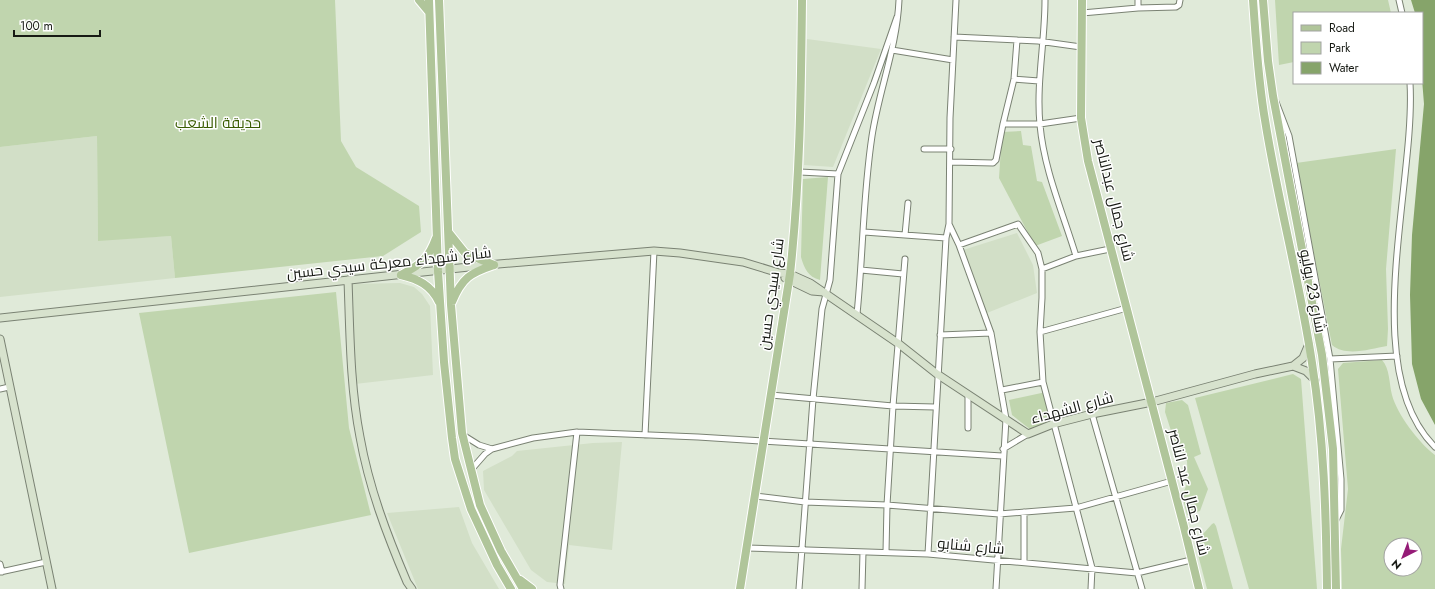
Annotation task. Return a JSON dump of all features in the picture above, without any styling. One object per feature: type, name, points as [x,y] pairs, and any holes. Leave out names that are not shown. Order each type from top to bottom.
[{"type":"main road","points":[[419,0],[429,12]]},
{"type":"main road","points":[[429,0],[438,234],[438,271],[444,362],[455,459],[471,509],[509,587]]},
{"type":"main road","name":"شارع سيدي حسين","points":[[740,589],[789,277],[800,172],[802,0]]},
{"type":"main road","name":"شارع جمال عبدالناصر","points":[[1082,0],[1081,118],[1088,161],[1110,249],[1152,402]]},
{"type":"main road","name":"شارع 23 يوليو","points":[[1253,0],[1258,64],[1265,120],[1310,344],[1315,380],[1326,489],[1326,589]]},
{"type":"main road","name":"شارع 23 يوليو","points":[[1263,0],[1268,63],[1273,96],[1316,299],[1334,449],[1336,589]]},
{"type":"main road","points":[[441,2],[451,305],[462,433],[470,470],[480,505],[491,530],[523,589]]},
{"type":"main road","points":[[1258,64],[1268,63]]},
{"type":"main road","points":[[449,233],[465,253],[494,265]]},
{"type":"main road","points":[[401,275],[426,259],[438,234]]},
{"type":"main road","points":[[451,305],[459,288],[469,276],[475,271],[494,265]]},
{"type":"main road","points":[[401,275],[423,282],[436,295],[441,306]]},
{"type":"main road","name":"شارع جمال عبد الناصر","points":[[1152,402],[1199,589]]},
{"type":"main road","points":[[516,576],[532,589]]},
{"type":"street","points":[[857,314],[872,138],[880,93],[892,50],[899,13],[899,0]]},
{"type":"street","points":[[928,554],[937,374],[946,238],[949,224],[956,0]]},
{"type":"street","points":[[1045,0],[1039,81],[1040,124],[1043,148],[1049,173],[1076,256]]},
{"type":"street","points":[[1138,0],[1138,8]]},
{"type":"street","points":[[1082,13],[1138,8],[1176,7],[1179,5],[1180,0]]},
{"type":"street","points":[[1399,0],[1402,12]]},
{"type":"street","points":[[799,589],[813,399],[822,309],[830,280],[838,174],[874,83],[890,32],[899,13]]},
{"type":"street","points":[[954,37],[1043,42],[1081,47]]},
{"type":"street","points":[[951,162],[995,162],[1014,79],[1017,40]]},
{"type":"street","points":[[892,50],[953,60]]},
{"type":"street","points":[[1014,79],[1039,81]]},
{"type":"street","points":[[1410,84],[1409,139],[1398,242],[1395,291],[1397,356],[1400,383],[1405,400],[1420,428],[1435,447]]},
{"type":"street","points":[[1003,124],[1040,124],[1081,118]]},
{"type":"street","points":[[924,149],[951,149]]},
{"type":"street","points":[[800,172],[838,174]]},
{"type":"street","points":[[905,235],[908,203]]},
{"type":"street","points":[[949,224],[959,245],[991,333],[1006,419],[1002,456],[996,589]]},
{"type":"street","points":[[959,245],[1018,224],[1038,253],[1042,269],[1040,332],[1043,382],[1092,568],[1091,589]]},
{"type":"street","points":[[864,232],[946,238]]},
{"type":"street","points":[[1042,269],[1076,256],[1110,249]]},
{"type":"street","points":[[645,435],[654,252]]},
{"type":"street","name":"شارع شهداء معركة سيدي حسين","points":[[0,318],[494,265],[654,252],[687,254],[743,262],[810,283],[827,293]]},
{"type":"street","points":[[886,552],[887,505],[893,406],[905,259]]},
{"type":"street","points":[[861,270],[903,274]]},
{"type":"street","points":[[348,280],[352,370],[360,437],[381,519],[407,582],[412,589]]},
{"type":"street","name":"شارع الشهداء","points":[[827,293],[899,344],[937,374],[1028,434],[1053,424],[1092,414],[1152,402],[1255,374],[1292,366]]},
{"type":"street","points":[[1316,299],[1330,359],[1341,478],[1341,510],[1335,522]]},
{"type":"street","points":[[1040,332],[1127,308]]},
{"type":"street","points":[[940,334],[991,333]]},
{"type":"street","points":[[0,339],[52,589]]},
{"type":"street","points":[[1292,366],[1303,358],[1310,344]]},
{"type":"street","points":[[1330,359],[1397,356]]},
{"type":"street","points":[[1292,366],[1306,371],[1315,380]]},
{"type":"street","points":[[1002,390],[1043,382]]},
{"type":"street","points":[[0,389],[9,387]]},
{"type":"street","points":[[968,394],[968,428]]},
{"type":"street","points":[[771,395],[893,406],[936,407]]},
{"type":"street","points":[[1092,414],[1142,589]]},
{"type":"street","points":[[561,589],[560,585],[578,432]]},
{"type":"street","points":[[470,470],[481,458],[492,450],[533,438],[578,432],[1002,456]]},
{"type":"street","points":[[462,433],[479,446],[492,450]]},
{"type":"street","points":[[1003,449],[1028,434]]},
{"type":"street","points":[[755,496],[805,502],[887,505],[999,514],[1076,508],[1172,481]]},
{"type":"street","points":[[1024,512],[1024,562]]},
{"type":"street","name":"شارع شنابو","points":[[747,548],[928,554],[1137,573],[1191,560]]},
{"type":"street","points":[[862,589],[863,552]]},
{"type":"street","points":[[0,564],[1,572],[46,562]]},
{"type":"shaded area","points":[[807,39],[881,49],[833,167],[804,165]]},
{"type":"shaded area","points":[[97,136],[98,240],[171,236],[175,278],[0,297],[0,147]]},
{"type":"shaded area","points":[[1017,233],[1033,265],[1037,293],[987,313],[963,250]]},
{"type":"shaded area","points":[[400,283],[414,287],[422,294],[430,306],[433,375],[355,384],[350,284]]},
{"type":"shaded area","points":[[622,442],[612,550],[569,545],[565,584],[547,582],[531,570],[484,490],[483,471],[512,456],[517,451],[593,443]]},
{"type":"shaded area","points":[[459,507],[472,543],[499,589],[418,589],[387,513]]},
{"type":"green space","name":"حديقة الشعب","points":[[0,0],[335,0],[341,141],[356,167],[419,206],[421,232],[383,256],[175,278],[171,236],[98,241],[97,136],[0,147]]},
{"type":"green space","points":[[1275,0],[1388,0],[1391,12],[1293,12],[1293,62],[1279,65]]},
{"type":"green space","points":[[1021,131],[1023,145],[1031,146],[1037,181],[1042,182],[1062,236],[1035,246],[999,178],[1002,132]]},
{"type":"green space","points":[[1396,149],[1386,269],[1388,329],[1387,346],[1358,351],[1344,351],[1332,345],[1296,163]]},
{"type":"green space","points":[[828,177],[820,280],[812,277],[807,272],[801,257],[803,179]]},
{"type":"green space","points":[[336,292],[349,428],[371,515],[189,553],[139,313]]},
{"type":"green space","points":[[1382,360],[1387,368],[1392,395],[1399,411],[1409,428],[1435,455],[1435,589],[1342,589],[1341,549],[1348,489],[1338,369],[1343,363]]},
{"type":"green space","points":[[1293,374],[1301,379],[1317,589],[1249,589],[1195,398]]},
{"type":"green space","points":[[1046,392],[1052,427],[1031,430],[1012,415],[1009,400]]},
{"type":"green space","points":[[1182,400],[1188,405],[1201,454],[1194,457],[1208,489],[1200,511],[1187,515],[1182,495],[1188,482],[1187,461],[1173,437],[1165,412],[1166,403]]},
{"type":"green space","points":[[1214,523],[1233,589],[1207,589],[1195,543]]},
{"type":"water","points":[[1411,0],[1435,0],[1435,425],[1421,399],[1412,364],[1410,295],[1412,235],[1424,104],[1422,84],[1423,12],[1415,12]]}]
